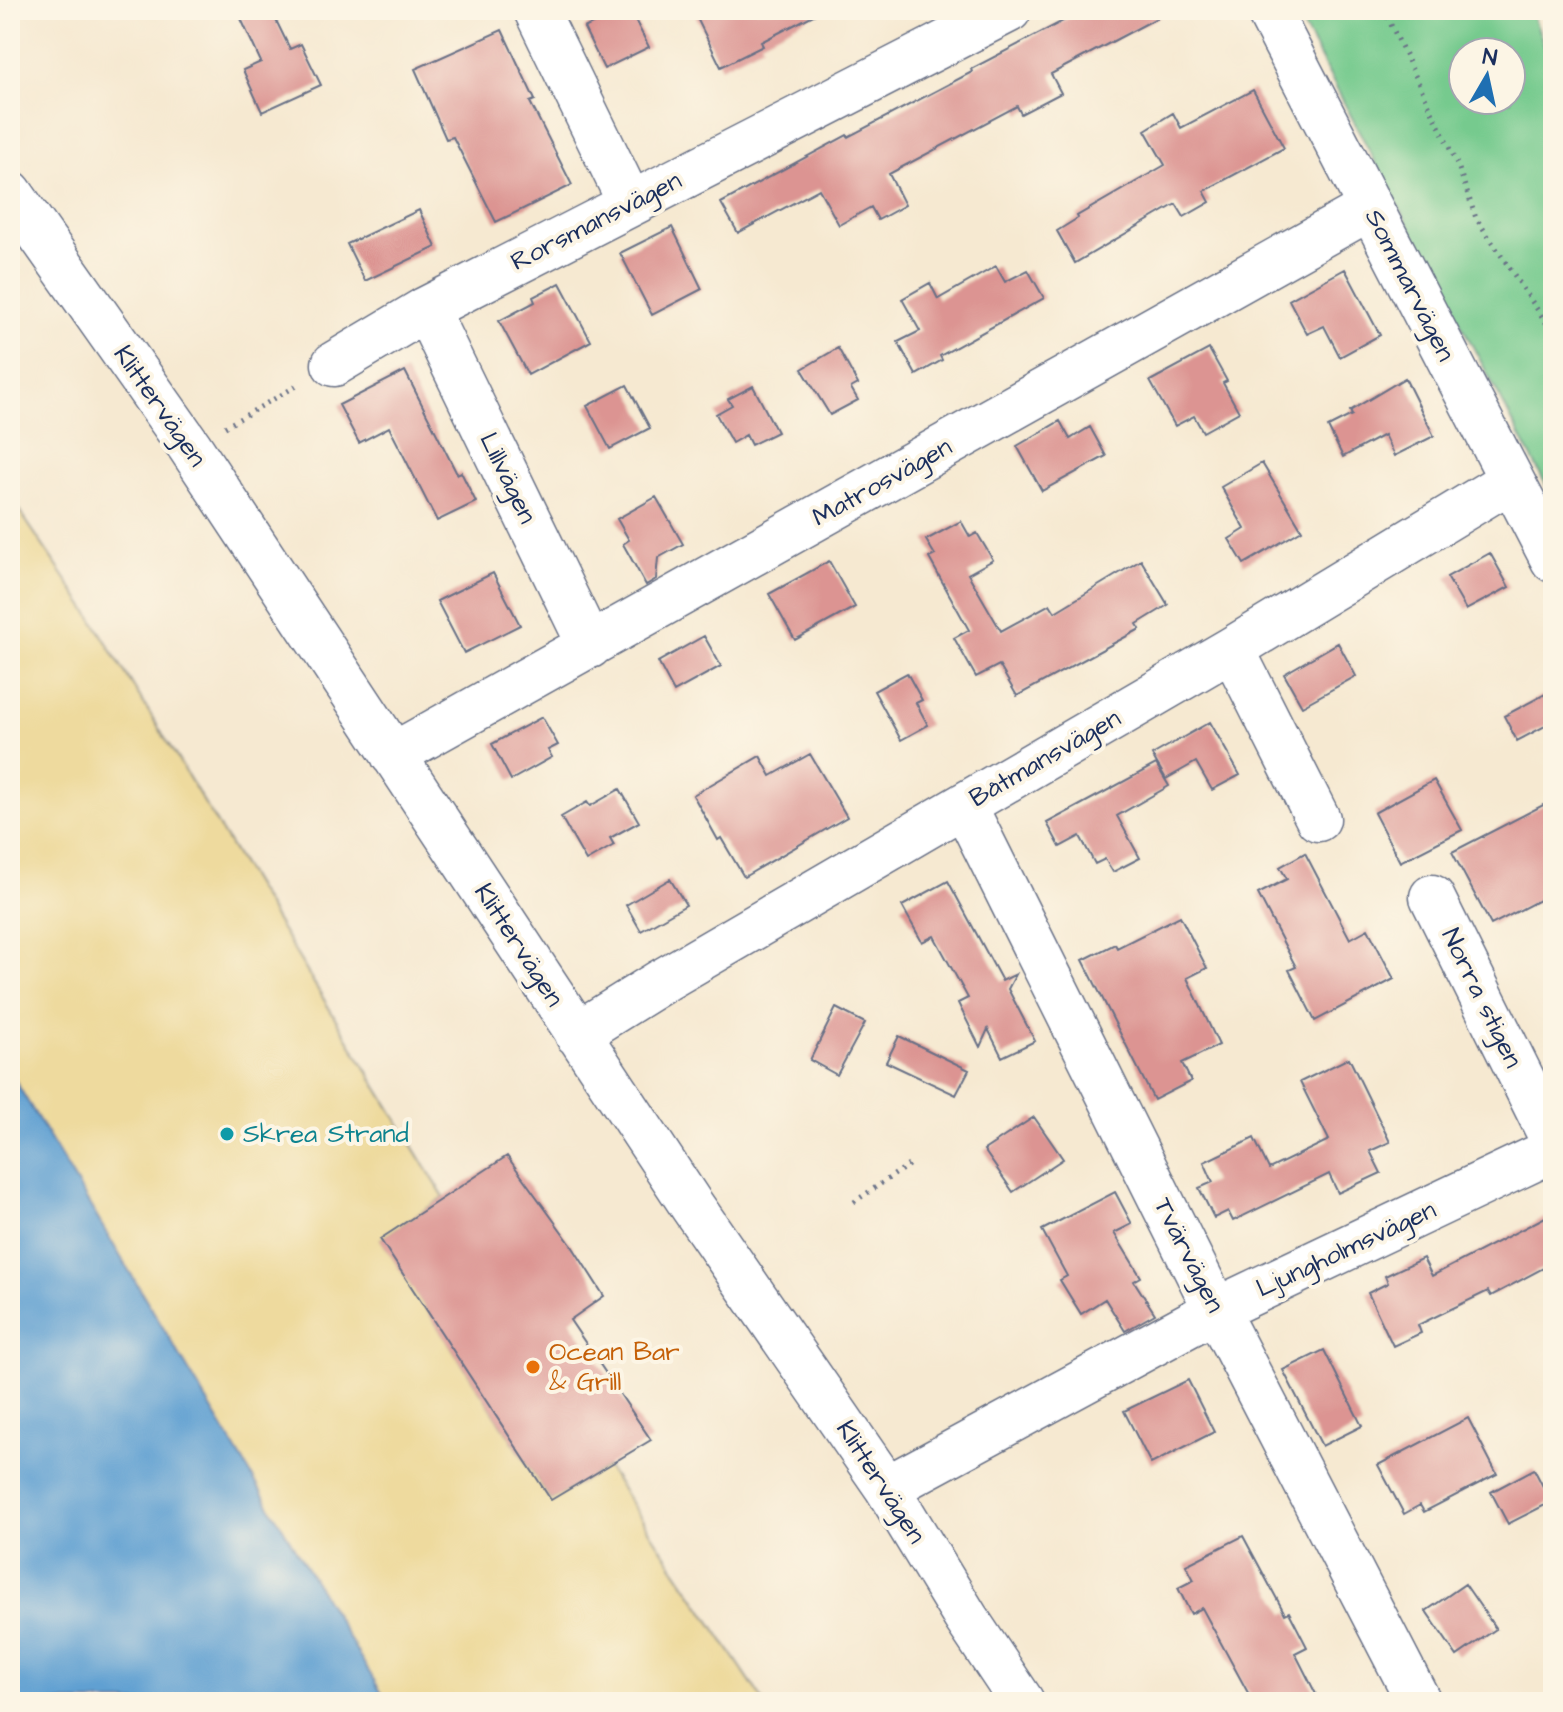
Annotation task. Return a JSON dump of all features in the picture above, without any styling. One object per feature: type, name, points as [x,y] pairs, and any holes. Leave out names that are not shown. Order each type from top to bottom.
[{"type":"street","points":[[536,10],[630,203]]},
{"type":"street","name":"Rorsmansvägen","points":[[334,364],[426,309],[1009,10]]},
{"type":"street","name":"Sommarvägen","points":[[1268,10],[1553,560]]},
{"type":"street","name":"Klittervägen","points":[[10,192],[190,447],[577,1034],[887,1488],[966,1618],[1022,1702]]},
{"type":"street","name":"Matrosvägen","points":[[393,755],[1370,208]]},
{"type":"street","name":"Lillvägen","points":[[426,309],[590,646]]},
{"type":"street","name":"Båtmansvägen","points":[[577,1034],[662,981],[1232,649],[1511,480]]},
{"type":"street","points":[[1232,649],[1318,819]]},
{"type":"street","name":"Tvärvägen","points":[[964,805],[1216,1310],[1419,1702]]},
{"type":"street","name":"Norra stigen","points":[[1432,897],[1553,1141]]},
{"type":"street","name":"Ljungholmsvägen","points":[[887,1488],[1216,1310],[1553,1150]]},
{"type":"path","points":[[1384,10],[1458,166],[1476,218],[1553,333]]},
{"type":"path","points":[[190,447],[334,364]]},
{"type":"path","points":[[854,1202],[913,1162]]},
{"type":"green space","points":[[1295,10],[1531,10],[1553,69],[1553,498]]},
{"type":"sand","name":"Skrea Strand","points":[[10,497],[90,615],[444,1197],[381,1239],[551,1500],[607,1467],[764,1702],[387,1702],[10,1072]]},
{"type":"water","points":[[10,1072],[387,1702],[10,1702]]},
{"type":"building","points":[[237,10],[271,10],[290,49],[301,44],[321,85],[262,112],[243,70],[261,62]]},
{"type":"building","points":[[621,10],[630,10],[649,47],[604,69],[584,28]]},
{"type":"building","points":[[693,10],[823,10],[721,67]]},
{"type":"building","points":[[1084,10],[1172,10],[1051,74],[1061,93],[1021,114],[1017,106],[889,174],[905,205],[878,220],[871,207],[839,225],[819,189],[738,233],[721,203]]},
{"type":"building","points":[[502,30],[535,100],[530,102],[572,185],[496,222],[453,137],[446,139],[415,69]]},
{"type":"building","points":[[1253,90],[1284,148],[1204,191],[1210,202],[1184,217],[1176,204],[1075,263],[1057,231],[1165,165],[1145,130],[1173,113],[1181,128]]},
{"type":"building","points":[[419,210],[436,247],[365,281],[347,244]]},
{"type":"building","points":[[672,227],[702,289],[652,315],[620,253]]},
{"type":"building","points":[[996,266],[1005,282],[1028,270],[1044,298],[940,356],[942,360],[916,375],[898,342],[920,331],[902,299],[930,283],[938,299]]},
{"type":"building","points":[[1345,269],[1380,335],[1340,357],[1324,326],[1307,334],[1289,300]]},
{"type":"building","points":[[560,283],[591,341],[528,375],[499,321],[535,302],[533,297]]},
{"type":"building","points":[[838,348],[858,384],[851,388],[858,400],[830,415],[802,369]]},
{"type":"building","points":[[1209,349],[1227,381],[1223,383],[1239,412],[1203,432],[1194,416],[1175,426],[1150,381]]},
{"type":"building","points":[[405,371],[457,474],[461,472],[476,502],[437,521],[389,427],[359,443],[339,405]]},
{"type":"building","points":[[1405,378],[1434,436],[1394,456],[1384,435],[1343,457],[1328,427],[1352,415],[1350,411]]},
{"type":"building","points":[[627,385],[650,428],[610,449],[587,406]]},
{"type":"building","points":[[753,386],[777,432],[751,445],[746,435],[732,443],[716,414],[732,405],[728,399]]},
{"type":"building","points":[[1060,421],[1070,439],[1090,427],[1106,456],[1042,491],[1017,446]]},
{"type":"building","points":[[1262,463],[1302,530],[1244,564],[1229,539],[1245,529],[1221,487]]},
{"type":"building","points":[[656,497],[683,544],[658,558],[656,579],[646,585],[623,544],[629,540],[617,519]]},
{"type":"building","points":[[961,521],[970,537],[977,533],[993,560],[968,574],[1001,631],[1050,604],[1055,612],[1141,560],[1168,605],[1137,624],[1140,629],[1017,696],[999,665],[976,677],[954,638],[969,630],[929,558],[935,555],[926,540]]},
{"type":"building","points":[[1490,553],[1509,587],[1466,610],[1447,577]]},
{"type":"building","points":[[829,561],[855,607],[795,640],[769,594]]},
{"type":"building","points":[[493,573],[520,625],[464,653],[437,601]]},
{"type":"building","points":[[704,636],[721,666],[674,692],[658,662]]},
{"type":"building","points":[[1338,643],[1356,676],[1302,706],[1284,674]]},
{"type":"building","points":[[907,673],[922,700],[916,703],[928,725],[901,740],[874,691]]},
{"type":"building","points":[[1553,690],[1553,722],[1517,741],[1504,716]]},
{"type":"building","points":[[542,717],[558,745],[548,750],[552,757],[511,780],[492,744]]},
{"type":"building","points":[[1210,722],[1240,775],[1212,790],[1196,762],[1166,779],[1152,755]]},
{"type":"building","points":[[810,754],[847,817],[744,877],[721,838],[718,840],[693,795],[760,756],[771,776]]},
{"type":"building","points":[[1156,764],[1169,786],[1117,816],[1140,858],[1113,872],[1105,859],[1095,864],[1080,836],[1060,847],[1047,823]]},
{"type":"building","points":[[1434,780],[1462,830],[1400,862],[1374,813]]},
{"type":"building","points":[[620,789],[639,822],[610,838],[614,845],[586,861],[561,817],[587,802],[590,806]]},
{"type":"building","points":[[1553,800],[1553,893],[1491,925],[1452,852]]},
{"type":"building","points":[[1305,853],[1350,939],[1368,929],[1394,979],[1315,1021],[1289,970],[1296,967],[1258,894],[1287,879],[1280,867]]},
{"type":"building","points":[[670,879],[686,905],[641,931],[626,905]]},
{"type":"building","points":[[948,881],[1002,981],[1016,974],[1008,989],[1035,1041],[1002,1057],[988,1029],[980,1047],[958,1003],[968,998],[934,936],[922,942],[902,906]]},
{"type":"building","points":[[1180,916],[1207,968],[1187,978],[1219,1045],[1182,1063],[1191,1081],[1154,1100],[1083,960],[1115,944],[1117,948]]},
{"type":"building","points":[[836,1008],[865,1023],[837,1075],[810,1060]]},
{"type":"building","points":[[899,1036],[969,1070],[956,1095],[886,1062]]},
{"type":"building","points":[[1349,1058],[1390,1142],[1370,1151],[1381,1173],[1338,1193],[1329,1174],[1233,1221],[1228,1211],[1214,1218],[1199,1188],[1213,1182],[1204,1162],[1254,1138],[1269,1169],[1329,1140],[1300,1082]]},
{"type":"building","points":[[1034,1117],[1063,1159],[1013,1192],[984,1150]]},
{"type":"building","name":"Ocean Bar & Grill","points":[[507,1156],[604,1296],[570,1320],[651,1440],[551,1500],[380,1239]]},
{"type":"building","points":[[1115,1192],[1132,1224],[1114,1233],[1141,1277],[1134,1281],[1155,1314],[1125,1331],[1105,1299],[1081,1314],[1060,1280],[1067,1276],[1042,1230]]},
{"type":"building","points":[[1553,1213],[1553,1263],[1491,1296],[1488,1291],[1418,1325],[1421,1333],[1393,1346],[1368,1293],[1388,1283],[1385,1276],[1423,1258],[1432,1276]]},
{"type":"building","points":[[1324,1350],[1362,1426],[1322,1446],[1283,1370]]},
{"type":"building","points":[[1188,1380],[1214,1432],[1151,1464],[1124,1411]]},
{"type":"building","points":[[1468,1418],[1497,1474],[1424,1512],[1420,1505],[1404,1514],[1378,1465]]},
{"type":"building","points":[[1534,1469],[1551,1502],[1508,1524],[1491,1492]]},
{"type":"building","points":[[1243,1536],[1285,1614],[1289,1612],[1307,1647],[1295,1653],[1320,1702],[1253,1702],[1202,1608],[1191,1614],[1178,1588],[1194,1580],[1186,1565]]},
{"type":"building","points":[[1465,1584],[1496,1629],[1457,1656],[1426,1611]]},
{"type":"place","name":"Skrea Strand","points":[[227,1134]]},
{"type":"place","name":"Ocean Bar & Grill","points":[[533,1367]]}]
